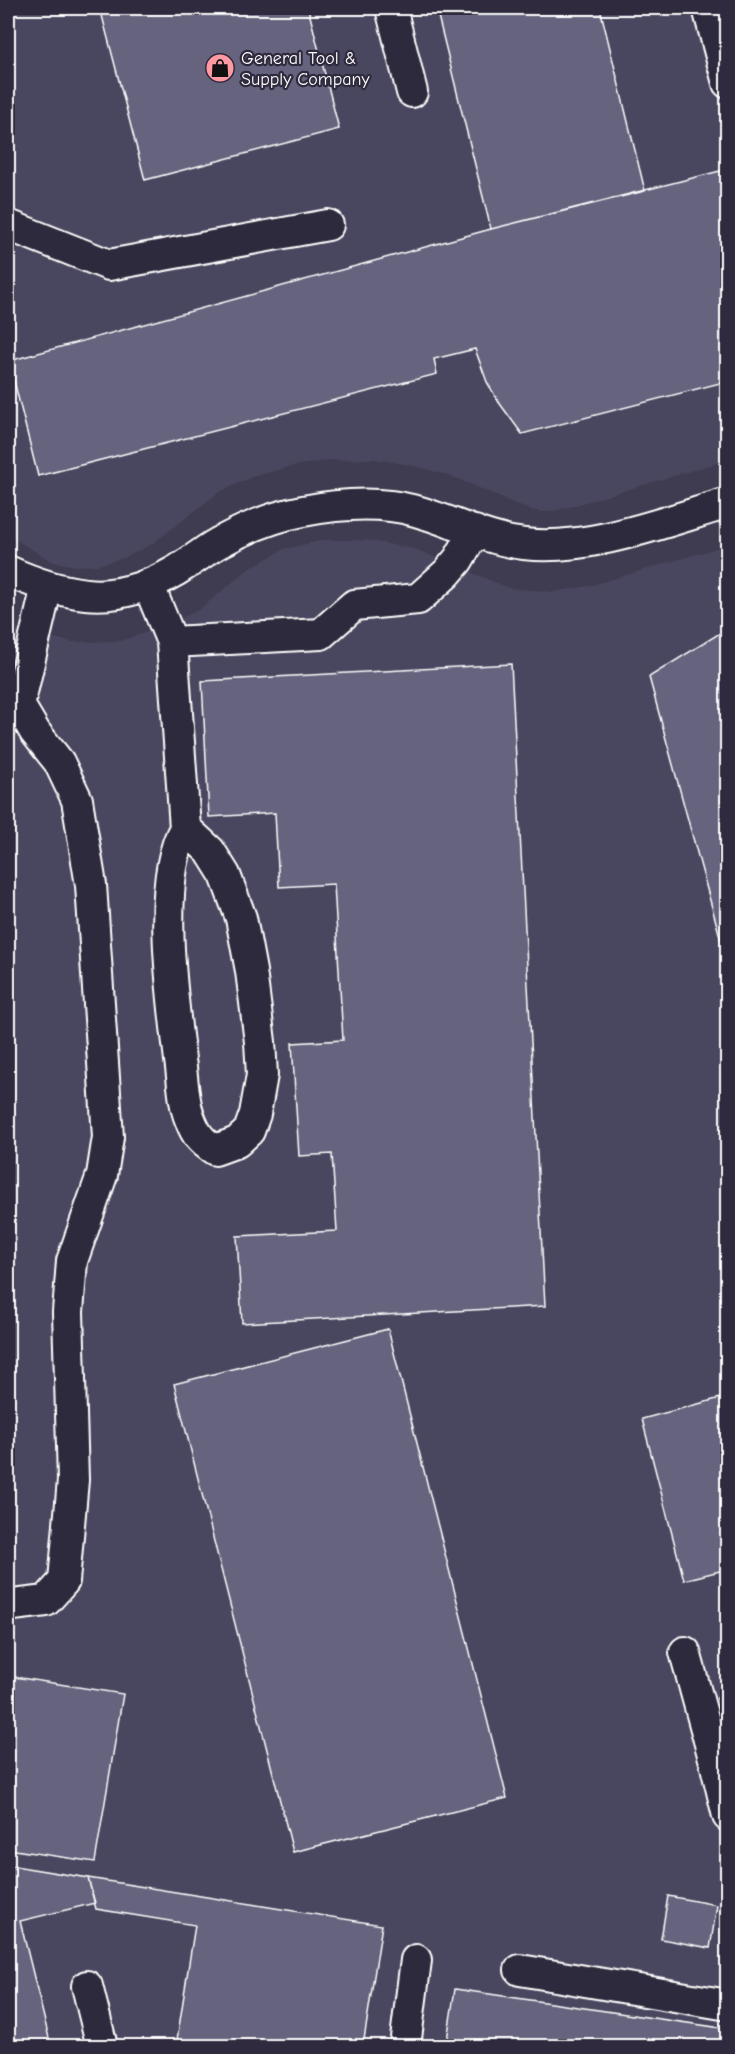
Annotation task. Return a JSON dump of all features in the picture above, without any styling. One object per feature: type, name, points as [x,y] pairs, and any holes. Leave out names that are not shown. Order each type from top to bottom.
[{"type":"street","points":[[391,8],[412,92]]},
{"type":"street","points":[[708,8],[728,83]]},
{"type":"street","points":[[8,225],[109,266],[328,225]]},
{"type":"street","points":[[8,571],[47,586],[87,594],[127,591],[148,584],[186,565],[221,541],[256,526],[302,512],[343,506],[380,505],[415,510],[508,542],[573,544],[610,537],[728,503]]},
{"type":"street","points":[[172,642],[321,634],[354,605],[418,598],[447,573],[458,560],[475,531]]},
{"type":"street","points":[[148,584],[172,642],[185,828],[174,852],[169,890],[168,915],[174,1004],[189,1118],[201,1141],[215,1150],[237,1142],[249,1131],[255,1114],[262,1076],[260,1042],[251,971],[241,918],[225,875],[210,851],[185,828]]},
{"type":"street","points":[[8,1603],[14,1605],[46,1601],[64,1581],[73,1480],[68,1312],[72,1261],[102,1175],[108,1137],[91,885],[77,800],[59,762],[35,732],[19,705],[47,586]]},
{"type":"street","points":[[685,1652],[728,1816]]},
{"type":"street","points":[[405,2046],[416,1960]]},
{"type":"street","points":[[520,1970],[728,2005]]},
{"type":"street","points":[[87,1986],[102,2046]]},
{"type":"shaded area","points":[[8,8],[727,8],[727,460],[559,510],[544,512],[529,510],[451,476],[411,465],[374,459],[332,460],[293,466],[252,477],[218,493],[152,544],[124,558],[97,565],[76,566],[53,562],[8,535]]},
{"type":"shaded area","points":[[324,540],[366,540],[415,549],[509,588],[553,592],[589,586],[727,545],[727,2046],[8,2046],[8,622],[22,631],[72,642],[120,641],[160,628],[200,609],[250,568],[284,549]]},
{"type":"building","name":"General Tool & Supply Company","points":[[100,8],[308,8],[339,129],[145,180]]},
{"type":"building","points":[[436,8],[600,8],[645,191],[491,229]]},
{"type":"building","points":[[728,169],[728,381],[522,434],[487,382],[475,349],[434,359],[437,374],[38,476],[9,361],[491,229]]},
{"type":"building","points":[[728,628],[728,966],[649,677]]},
{"type":"building","points":[[511,664],[545,1306],[242,1323],[237,1236],[337,1231],[332,1154],[299,1156],[292,1043],[343,1040],[334,884],[279,887],[275,813],[209,817],[202,681]]},
{"type":"building","points":[[388,1329],[507,1798],[293,1852],[174,1384]]},
{"type":"building","points":[[728,1396],[728,1569],[684,1580],[642,1419]]},
{"type":"building","points":[[8,1676],[123,1694],[95,1862],[8,1849]]},
{"type":"building","points":[[728,1696],[728,1738],[717,1698]]},
{"type":"building","points":[[8,1865],[88,1878],[95,1903],[20,1921],[51,2046],[8,2046]]},
{"type":"building","points":[[88,1878],[382,1925],[363,2046],[176,2046],[195,1925],[96,1909]]},
{"type":"building","points":[[668,1896],[717,1905],[710,1948],[661,1939]]},
{"type":"building","points":[[455,1989],[728,2029],[728,2046],[446,2046]]},
{"type":"place","name":"General Tool & Supply Company","points":[[220,68]]}]
